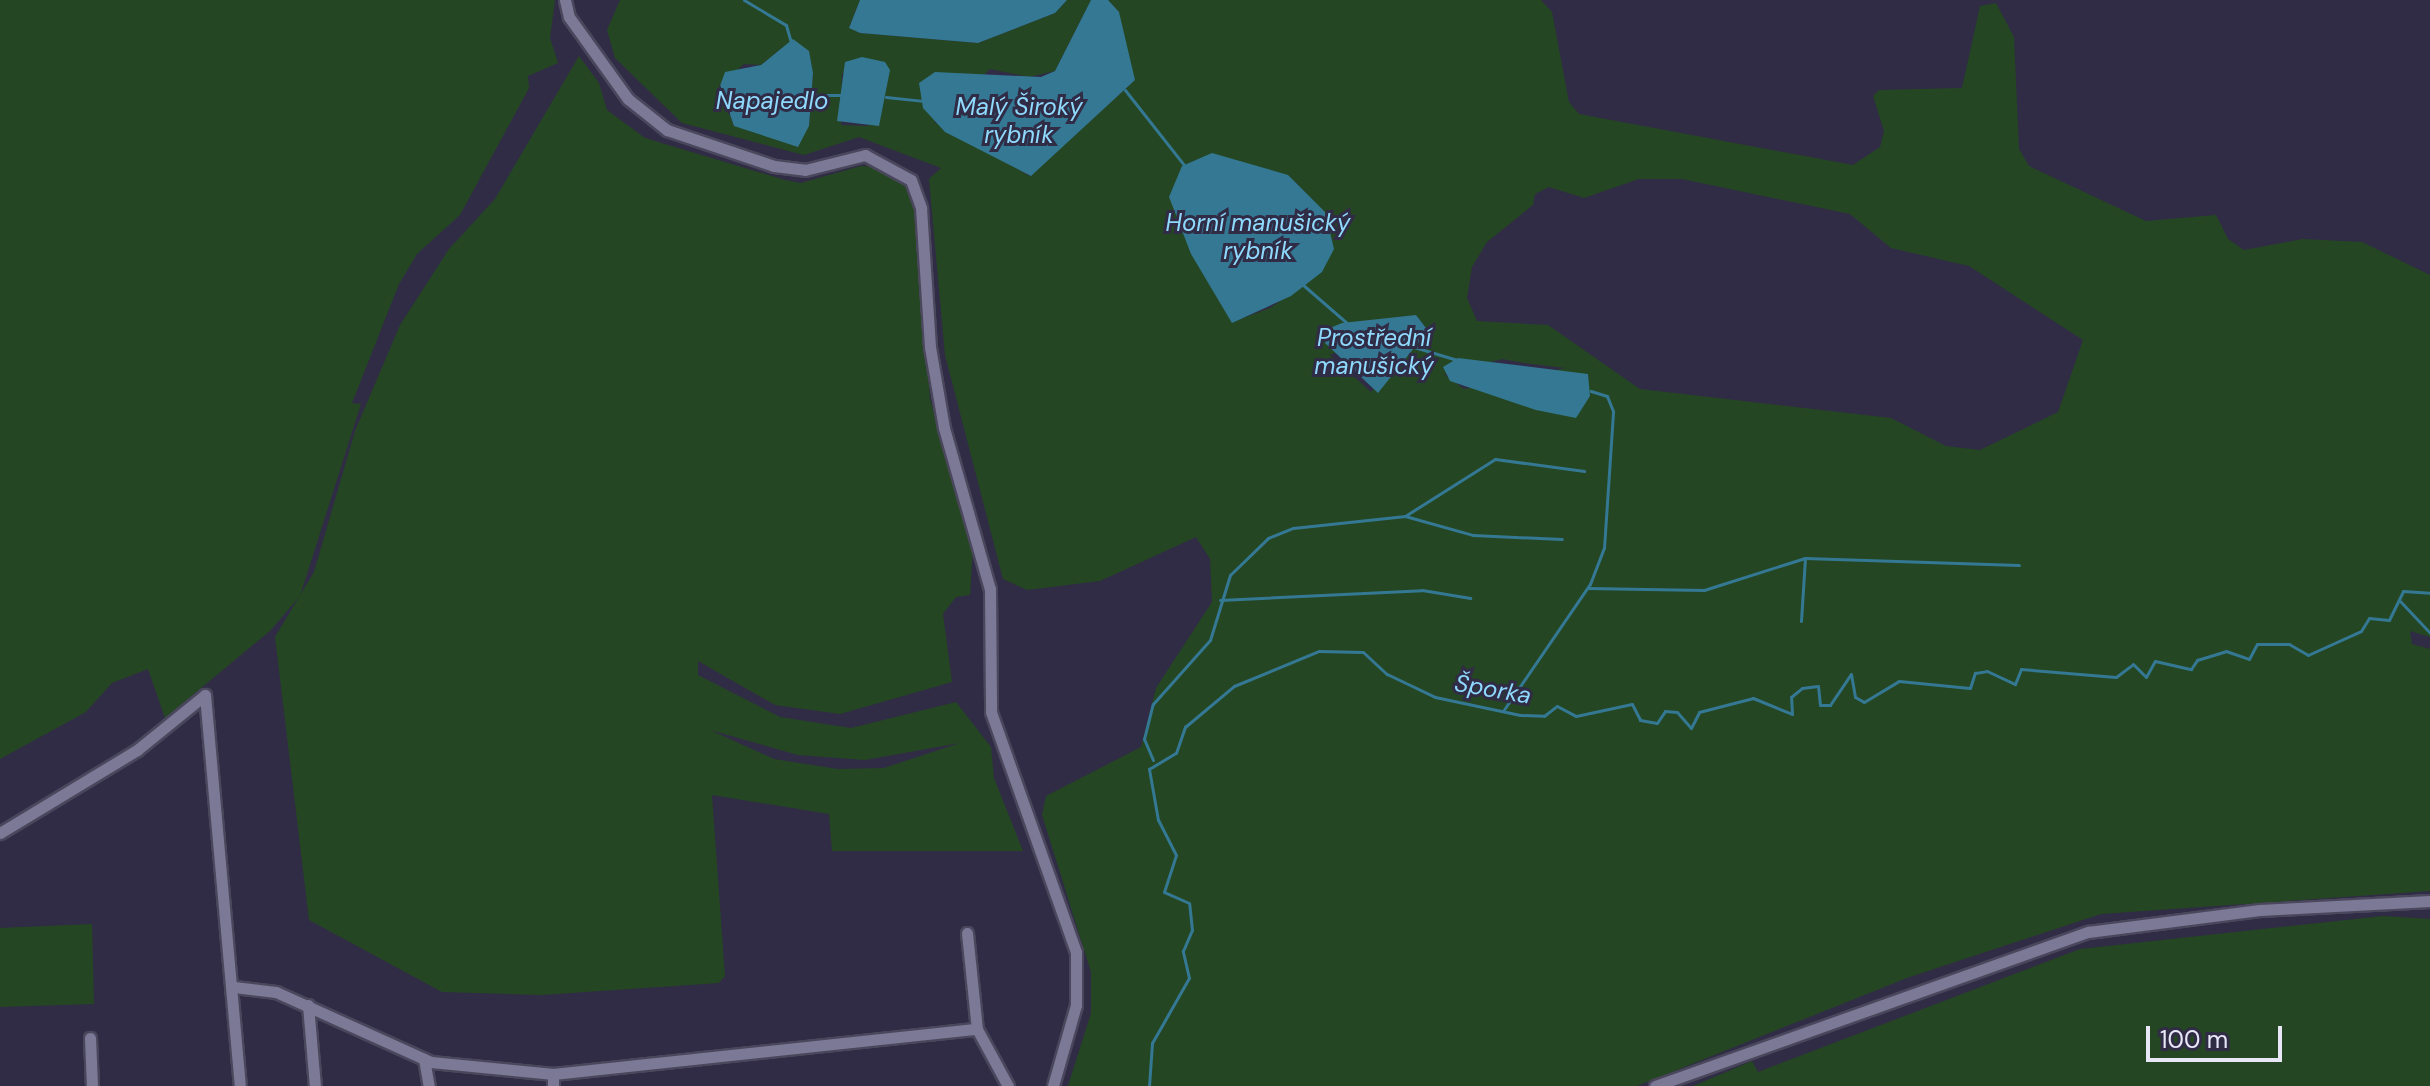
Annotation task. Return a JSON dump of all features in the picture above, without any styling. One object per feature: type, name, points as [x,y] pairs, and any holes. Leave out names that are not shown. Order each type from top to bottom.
[{"type":"street","points":[[565,0],[569,17],[628,99],[667,130],[774,166],[805,170],[865,155],[911,180],[921,208],[930,347],[944,428],[990,589],[991,712],[1076,952],[1076,1005],[1053,1086]]},
{"type":"street","points":[[1,833],[137,750],[205,695],[234,987],[240,1086]]},
{"type":"street","points":[[1655,1086],[2088,932],[2260,910],[2430,901]]},
{"type":"street","points":[[967,933],[977,1029],[1008,1086]]},
{"type":"street","points":[[234,987],[308,1005],[424,1059],[553,1080],[977,1029]]},
{"type":"street","points":[[308,1005],[315,1086]]},
{"type":"street","points":[[90,1038],[92,1086]]},
{"type":"street","points":[[424,1059],[429,1086]]},
{"type":"green space","points":[[0,0],[555,0],[550,38],[558,63],[528,76],[529,88],[460,215],[417,254],[399,284],[352,403],[361,404],[300,596],[270,631],[165,718],[148,669],[112,683],[86,712],[0,759]]},
{"type":"green space","points":[[620,0],[860,0],[849,27],[860,33],[978,43],[1055,13],[1067,0],[1091,0],[1055,71],[1029,77],[990,69],[934,122],[1030,176],[1135,80],[1108,0],[1541,0],[1552,12],[1569,102],[1579,114],[1853,165],[1880,147],[1884,131],[1873,96],[1879,90],[1962,88],[1980,6],[1996,3],[2014,37],[2019,149],[2029,166],[2146,221],[2216,215],[2228,239],[2244,250],[2303,239],[2362,242],[2430,275],[2430,637],[2410,631],[2412,644],[2430,649],[2430,891],[2101,914],[1907,978],[1637,1086],[1068,1086],[1091,1013],[1091,972],[1042,815],[1046,796],[1141,747],[1156,688],[1212,602],[1210,559],[1196,537],[1100,581],[1027,590],[1003,579],[945,355],[929,179],[941,168],[859,137],[804,155],[682,123],[615,58],[607,30]],"holes":[[[782,48],[813,73],[809,126],[734,126],[720,86],[744,64],[761,65]],[[842,72],[869,126],[841,125]],[[1212,154],[1296,183],[1308,196],[1322,272],[1270,308],[1232,322],[1177,219]],[[1639,179],[1682,179],[1850,214],[1891,248],[1969,266],[2083,340],[2058,412],[1980,450],[1946,446],[1891,418],[1640,389],[1548,325],[1477,321],[1467,298],[1472,267],[1487,242],[1533,205],[1535,194],[1549,187],[1584,198]],[[1416,315],[1426,328],[1371,392],[1330,355]],[[1502,359],[1565,368],[1464,389],[1444,374]]]},
{"type":"green space","points":[[579,56],[599,83],[607,110],[645,138],[801,183],[861,166],[882,167],[909,187],[917,210],[930,399],[973,545],[970,595],[956,597],[943,614],[952,682],[840,714],[775,705],[698,661],[698,675],[780,717],[851,728],[956,702],[991,747],[994,778],[1023,851],[832,851],[829,814],[712,795],[725,976],[719,983],[541,995],[442,992],[309,920],[275,637],[314,572],[355,431],[400,325],[449,249],[495,199]],"holes":[[[710,730],[798,755],[865,760],[960,743],[884,768],[838,769],[774,759]]]},
{"type":"green space","points":[[2383,916],[2430,919],[2430,1086],[1693,1086],[1752,1061],[1758,1072],[2080,949]]},
{"type":"green space","points":[[92,924],[94,1004],[0,1007],[0,928]]},
{"type":"water","points":[[860,0],[1067,0],[1055,13],[978,43],[860,33],[849,28]]},
{"type":"water","name":"Malý Široký rybník","points":[[1091,0],[1108,0],[1119,12],[1135,80],[1031,176],[945,132],[923,108],[919,83],[935,72],[1041,77],[1055,71]]},
{"type":"water","name":"Napajedlo","points":[[793,39],[809,51],[813,73],[809,126],[798,147],[734,126],[720,86],[725,72],[761,65]]},
{"type":"water","points":[[862,57],[885,62],[890,70],[879,126],[837,121],[845,62]]},
{"type":"water","name":"Horní manušický rybník","points":[[1212,153],[1288,175],[1325,212],[1334,249],[1322,272],[1291,296],[1232,323],[1191,254],[1169,197],[1182,166]]},
{"type":"water","name":"Prostřední manušický","points":[[1416,315],[1426,328],[1422,338],[1378,393],[1325,343],[1330,328],[1342,323]]},
{"type":"water","points":[[1458,358],[1588,374],[1590,396],[1576,418],[1536,410],[1450,381],[1443,367]]},
{"type":"waterway","points":[[744,0],[786,25],[791,42]]},
{"type":"waterway","points":[[1125,90],[1184,165]]},
{"type":"waterway","points":[[810,95],[843,95]]},
{"type":"waterway","points":[[886,97],[923,101]]},
{"type":"waterway","points":[[1302,284],[1347,323]]},
{"type":"waterway","points":[[1414,347],[1457,360]]},
{"type":"waterway","points":[[1503,711],[1590,584],[1604,548],[1613,411],[1607,396],[1591,391]]},
{"type":"waterway","points":[[1153,760],[1144,739],[1153,704],[1210,640],[1230,575],[1268,538],[1293,528],[1405,516],[1495,459],[1584,471]]},
{"type":"waterway","points":[[1405,516],[1473,535],[1562,539]]},
{"type":"waterway","points":[[1588,588],[1704,590],[1805,558],[2019,565]]},
{"type":"waterway","points":[[1801,621],[1805,558]]},
{"type":"waterway","points":[[1220,600],[1422,590],[1470,598]]},
{"type":"waterway","name":"Šporka","points":[[1149,1086],[1152,1043],[1189,978],[1183,951],[1192,930],[1189,903],[1164,892],[1176,855],[1158,820],[1149,769],[1176,753],[1185,727],[1234,686],[1319,651],[1363,652],[1387,674],[1435,697],[1520,715],[1544,716],[1557,706],[1576,716],[1632,704],[1640,720],[1657,723],[1665,711],[1677,712],[1691,728],[1699,712],[1753,698],[1792,714],[1791,697],[1802,688],[1818,686],[1820,705],[1830,705],[1851,674],[1855,697],[1864,702],[1899,681],[1970,688],[1975,673],[1987,671],[2015,684],[2021,669],[2116,677],[2133,664],[2146,677],[2155,661],[2191,669],[2197,660],[2226,651],[2249,659],[2257,644],[2289,644],[2308,655],[2361,631],[2369,618],[2389,620],[2403,591],[2430,593]]},
{"type":"waterway","points":[[2400,601],[2430,633]]}]
